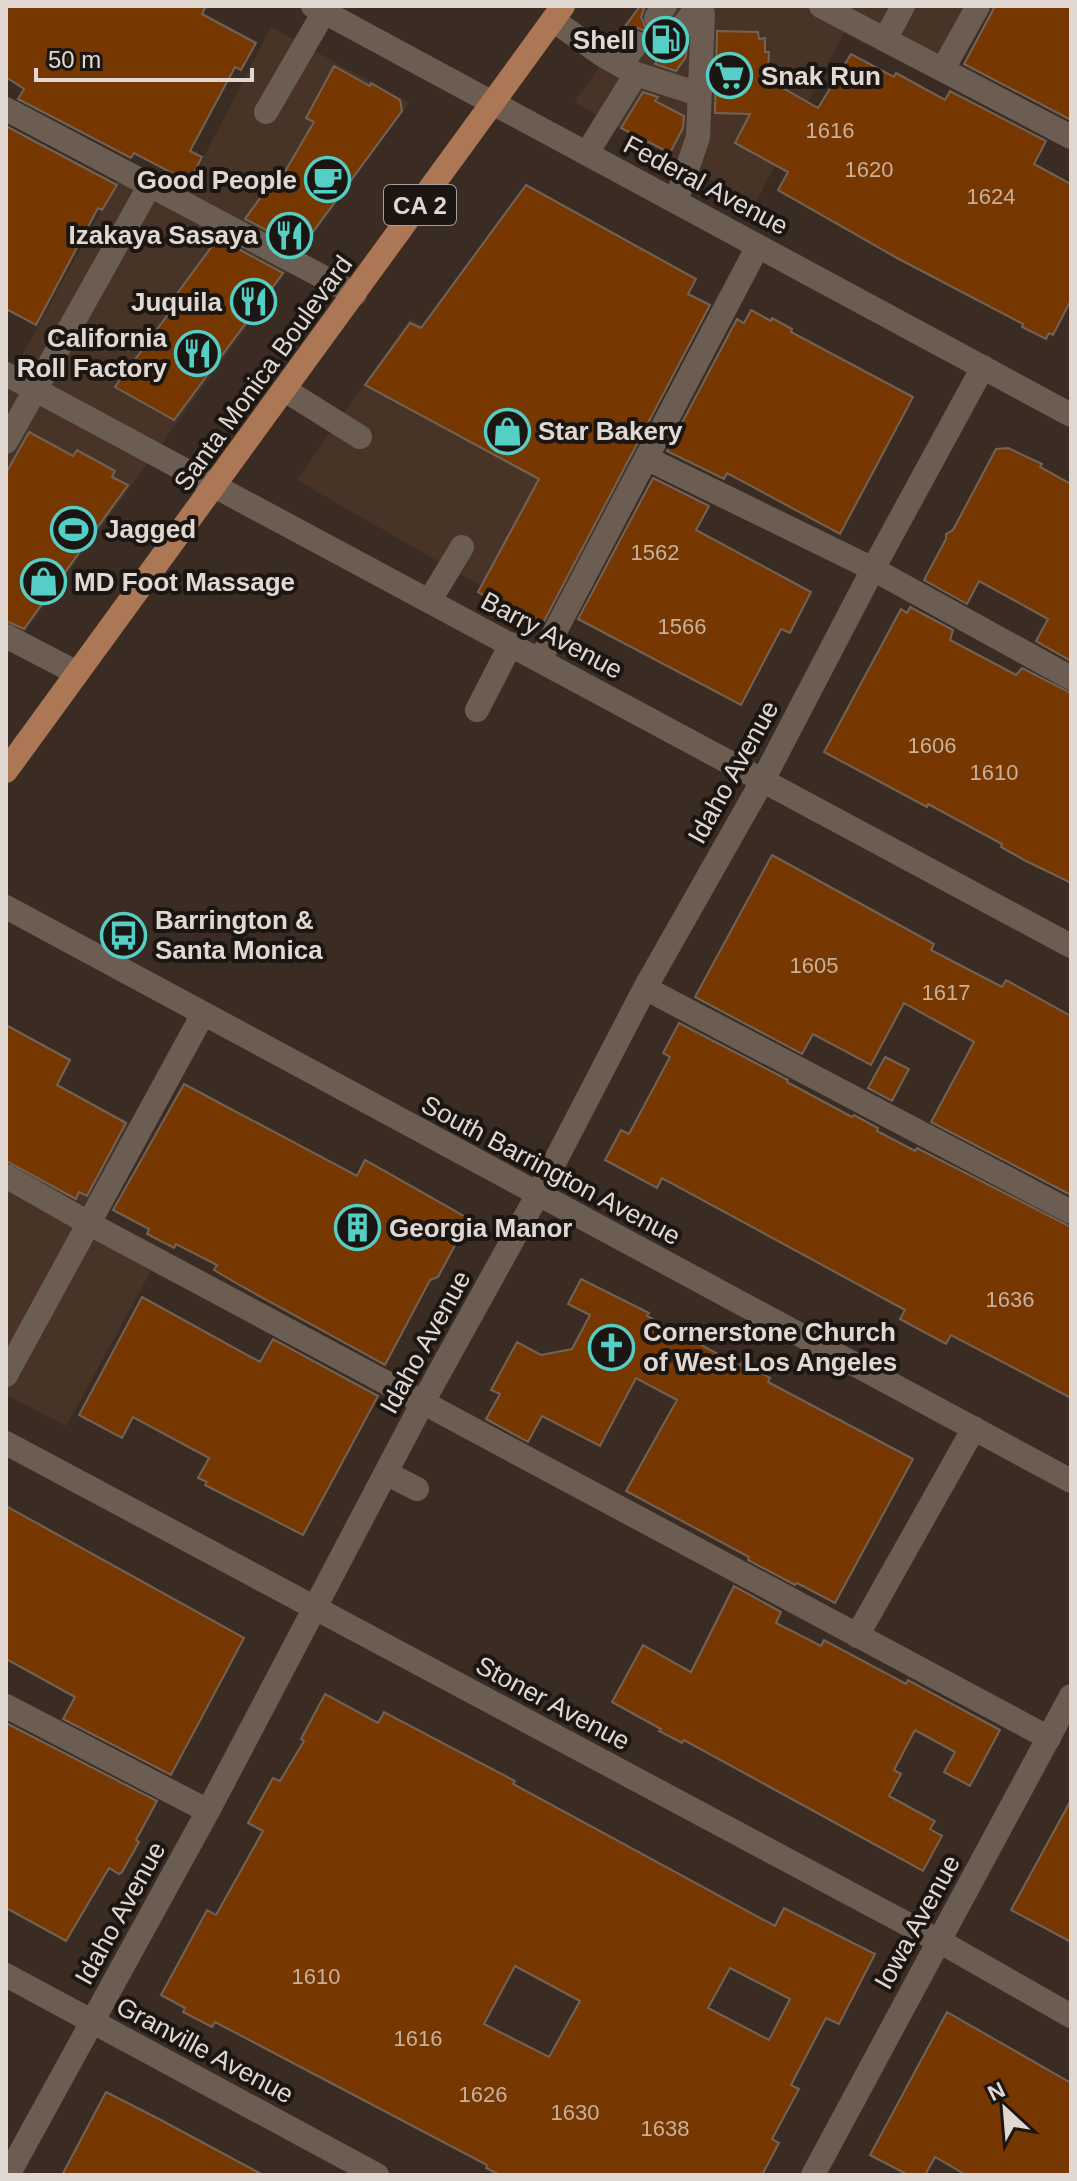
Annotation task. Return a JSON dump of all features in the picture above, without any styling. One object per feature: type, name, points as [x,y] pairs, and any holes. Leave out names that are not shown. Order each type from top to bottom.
[{"type":"main road","name":"Santa Monica Boulevard","points":[[6,771],[558,13]]},
{"type":"street","points":[[821,6],[1071,137]]},
{"type":"street","points":[[885,40],[903,6]]},
{"type":"street","points":[[943,69],[978,6]]},
{"type":"street","points":[[676,201],[698,137],[703,14],[695,7],[677,33]]},
{"type":"street","points":[[266,112],[319,9]]},
{"type":"street","name":"Federal Avenue","points":[[319,9],[1071,415]]},
{"type":"street","points":[[558,13],[638,63],[699,94]]},
{"type":"street","points":[[587,153],[638,63]]},
{"type":"street","points":[[6,109],[355,294]]},
{"type":"street","points":[[6,442],[150,185]]},
{"type":"street","points":[[540,660],[758,246]]},
{"type":"street","name":"Idaho Avenue","points":[[8,2175],[208,1811],[645,988],[763,780],[983,367]]},
{"type":"street","name":"Barry Avenue","points":[[6,374],[1071,946]]},
{"type":"street","points":[[285,390],[360,437]]},
{"type":"street","points":[[648,459],[873,569],[1071,678]]},
{"type":"street","points":[[430,600],[462,547]]},
{"type":"street","points":[[6,636],[77,673]]},
{"type":"street","points":[[477,710],[511,644]]},
{"type":"street","name":"South Barrington Avenue","points":[[6,907],[1071,1481]]},
{"type":"street","points":[[645,988],[1071,1212]]},
{"type":"street","points":[[6,1375],[203,1014]]},
{"type":"street","points":[[6,1176],[90,1224],[1049,1738]]},
{"type":"street","points":[[857,1636],[974,1428]]},
{"type":"street","name":"Stoner Avenue","points":[[6,1443],[939,1941],[1071,2016]]},
{"type":"street","points":[[386,1473],[417,1489]]},
{"type":"street","name":"Iowa Avenue","points":[[813,2175],[1071,1696]]},
{"type":"street","points":[[6,1706],[208,1811]]},
{"type":"street","name":"Granville Avenue","points":[[6,1975],[377,2175]]},
{"type":"shaded area","points":[[644,6],[993,6],[948,86],[844,33],[755,204],[574,102]]},
{"type":"shaded area","points":[[271,27],[409,103],[6,658],[6,385],[128,161],[186,191]]},
{"type":"shaded area","points":[[410,319],[649,445],[555,629],[297,480]]},
{"type":"shaded area","points":[[6,1059],[131,1123],[74,1226],[151,1271],[66,1426],[6,1395]]},
{"type":"building","points":[[6,6],[206,6],[202,14],[256,43],[241,70],[235,67],[190,151],[202,157],[189,182],[134,153],[131,158],[18,99],[24,89],[6,77]]},
{"type":"building","points":[[640,6],[644,9],[641,17],[646,29],[653,33],[662,32],[663,39],[674,48],[687,44],[686,57],[676,71],[655,64],[658,59],[649,52],[651,38],[646,31],[638,28],[624,35],[621,32]]},
{"type":"building","points":[[995,6],[1071,6],[1071,120],[964,64]]},
{"type":"building","points":[[717,31],[758,32],[759,39],[765,38],[765,52],[769,52],[768,70],[774,70],[774,83],[818,108],[851,54],[894,77],[896,73],[945,100],[950,91],[1046,141],[1034,164],[1071,184],[1071,300],[1053,335],[1049,333],[1046,339],[1022,327],[1023,324],[897,258],[778,190],[788,172],[735,143],[750,114],[715,113]]},
{"type":"building","points":[[334,66],[400,100],[402,111],[301,248],[245,219],[271,183],[276,187],[314,122],[306,118]]},
{"type":"building","points":[[643,92],[658,97],[655,101],[684,116],[683,128],[670,153],[621,128]]},
{"type":"building","points":[[6,126],[117,185],[102,210],[98,208],[36,325],[6,309]]},
{"type":"building","points":[[526,185],[696,279],[688,294],[710,305],[541,627],[478,592],[539,479],[365,385],[410,323],[421,328]]},
{"type":"building","points":[[218,238],[283,273],[174,420],[115,387],[180,298],[176,295]]},
{"type":"building","points":[[751,310],[771,321],[772,318],[792,329],[791,332],[913,397],[840,534],[727,473],[724,479],[667,451],[737,319],[744,323]]},
{"type":"building","points":[[29,432],[73,456],[77,450],[115,471],[112,477],[128,485],[24,629],[6,621],[6,473]]},
{"type":"building","points":[[1008,448],[1042,464],[1040,467],[1071,484],[1071,661],[1036,641],[1048,619],[979,581],[967,604],[924,580],[946,534],[953,530],[996,449]]},
{"type":"building","points":[[653,478],[709,506],[696,530],[811,592],[790,633],[781,629],[741,705],[578,619]]},
{"type":"building","points":[[910,607],[953,630],[950,640],[1016,675],[1022,668],[1071,693],[1071,883],[1026,861],[1001,847],[1002,844],[928,804],[927,807],[824,752],[901,609],[907,613]]},
{"type":"building","points":[[772,855],[934,944],[931,950],[1002,987],[1006,980],[1071,1016],[1071,1195],[931,1122],[974,1042],[904,1003],[871,1065],[813,1034],[802,1054],[695,997]]},
{"type":"building","points":[[679,1023],[852,1117],[854,1115],[878,1128],[877,1131],[915,1151],[917,1148],[1071,1227],[1071,1398],[951,1335],[946,1344],[900,1319],[905,1310],[662,1178],[657,1188],[605,1160],[621,1130],[629,1134],[670,1057],[663,1053]]},
{"type":"building","points":[[6,1025],[70,1060],[57,1085],[126,1123],[87,1196],[79,1192],[76,1199],[6,1161]]},
{"type":"building","points":[[885,1057],[909,1069],[892,1101],[868,1088]]},
{"type":"building","points":[[184,1084],[357,1176],[365,1160],[469,1219],[438,1277],[430,1280],[385,1365],[214,1270],[217,1265],[176,1244],[174,1248],[147,1234],[149,1229],[113,1210]]},
{"type":"building","points":[[581,1279],[649,1313],[647,1316],[740,1366],[742,1362],[770,1378],[768,1382],[913,1459],[835,1603],[748,1560],[749,1557],[626,1491],[677,1400],[636,1378],[600,1446],[542,1416],[528,1442],[486,1419],[500,1394],[491,1390],[517,1342],[541,1355],[572,1349],[590,1315],[568,1304]]},
{"type":"building","points":[[142,1297],[260,1362],[273,1339],[378,1396],[303,1535],[205,1485],[207,1482],[198,1478],[209,1458],[133,1417],[122,1438],[79,1415]]},
{"type":"building","points":[[6,1506],[244,1638],[171,1775],[63,1719],[75,1697],[6,1659]]},
{"type":"building","points":[[734,1586],[781,1612],[776,1623],[821,1646],[824,1640],[906,1684],[908,1680],[1000,1730],[970,1786],[944,1772],[955,1752],[915,1730],[894,1770],[901,1774],[889,1796],[935,1821],[930,1829],[942,1836],[923,1871],[684,1740],[682,1743],[659,1731],[661,1729],[612,1702],[643,1645],[691,1672]]},
{"type":"building","points":[[325,1694],[378,1723],[384,1712],[775,1926],[784,1908],[875,1954],[839,2024],[826,2018],[791,2085],[799,2089],[772,2139],[779,2143],[762,2175],[500,2175],[486,2168],[487,2165],[215,2022],[212,2027],[183,2012],[185,2008],[161,1995],[207,1910],[216,1915],[263,1831],[248,1823],[273,1778],[280,1781],[304,1741],[301,1739]],"holes":[[[515,1966],[580,2001],[549,2057],[484,2024]],[[730,1968],[790,1999],[769,2040],[708,2008]]]},
{"type":"building","points":[[6,1723],[157,1801],[122,1872],[119,1874],[109,1868],[66,1941],[6,1908]]},
{"type":"building","points":[[1071,1800],[1071,1942],[1011,1910]]},
{"type":"building","points":[[947,2012],[1071,2083],[1071,2175],[966,2175],[935,2157],[925,2175],[908,2175],[870,2155]]},
{"type":"building","points":[[106,2092],[159,2119],[263,2175],[62,2175]]},
{"type":"tunnel","points":[[656,57],[677,33]]},
{"type":"place","name":"Shell","points":[[666,40]]},
{"type":"place","name":"Snak Run","points":[[730,76]]},
{"type":"place","name":"Good People","points":[[328,180]]},
{"type":"place","name":"Izakaya Sasaya","points":[[289,235]]},
{"type":"place","name":"Juquila","points":[[253,302]]},
{"type":"place","name":"California Roll Factory","points":[[198,353]]},
{"type":"place","name":"Star Bakery","points":[[507,431]]},
{"type":"place","name":"Jagged","points":[[74,529]]},
{"type":"place","name":"MD Foot Massage","points":[[43,582]]},
{"type":"place","name":"Barrington & Santa Monica","points":[[124,935]]},
{"type":"place","name":"Georgia Manor","points":[[358,1228]]},
{"type":"place","name":"Cornerstone Church of West Los Angeles","points":[[612,1347]]}]
